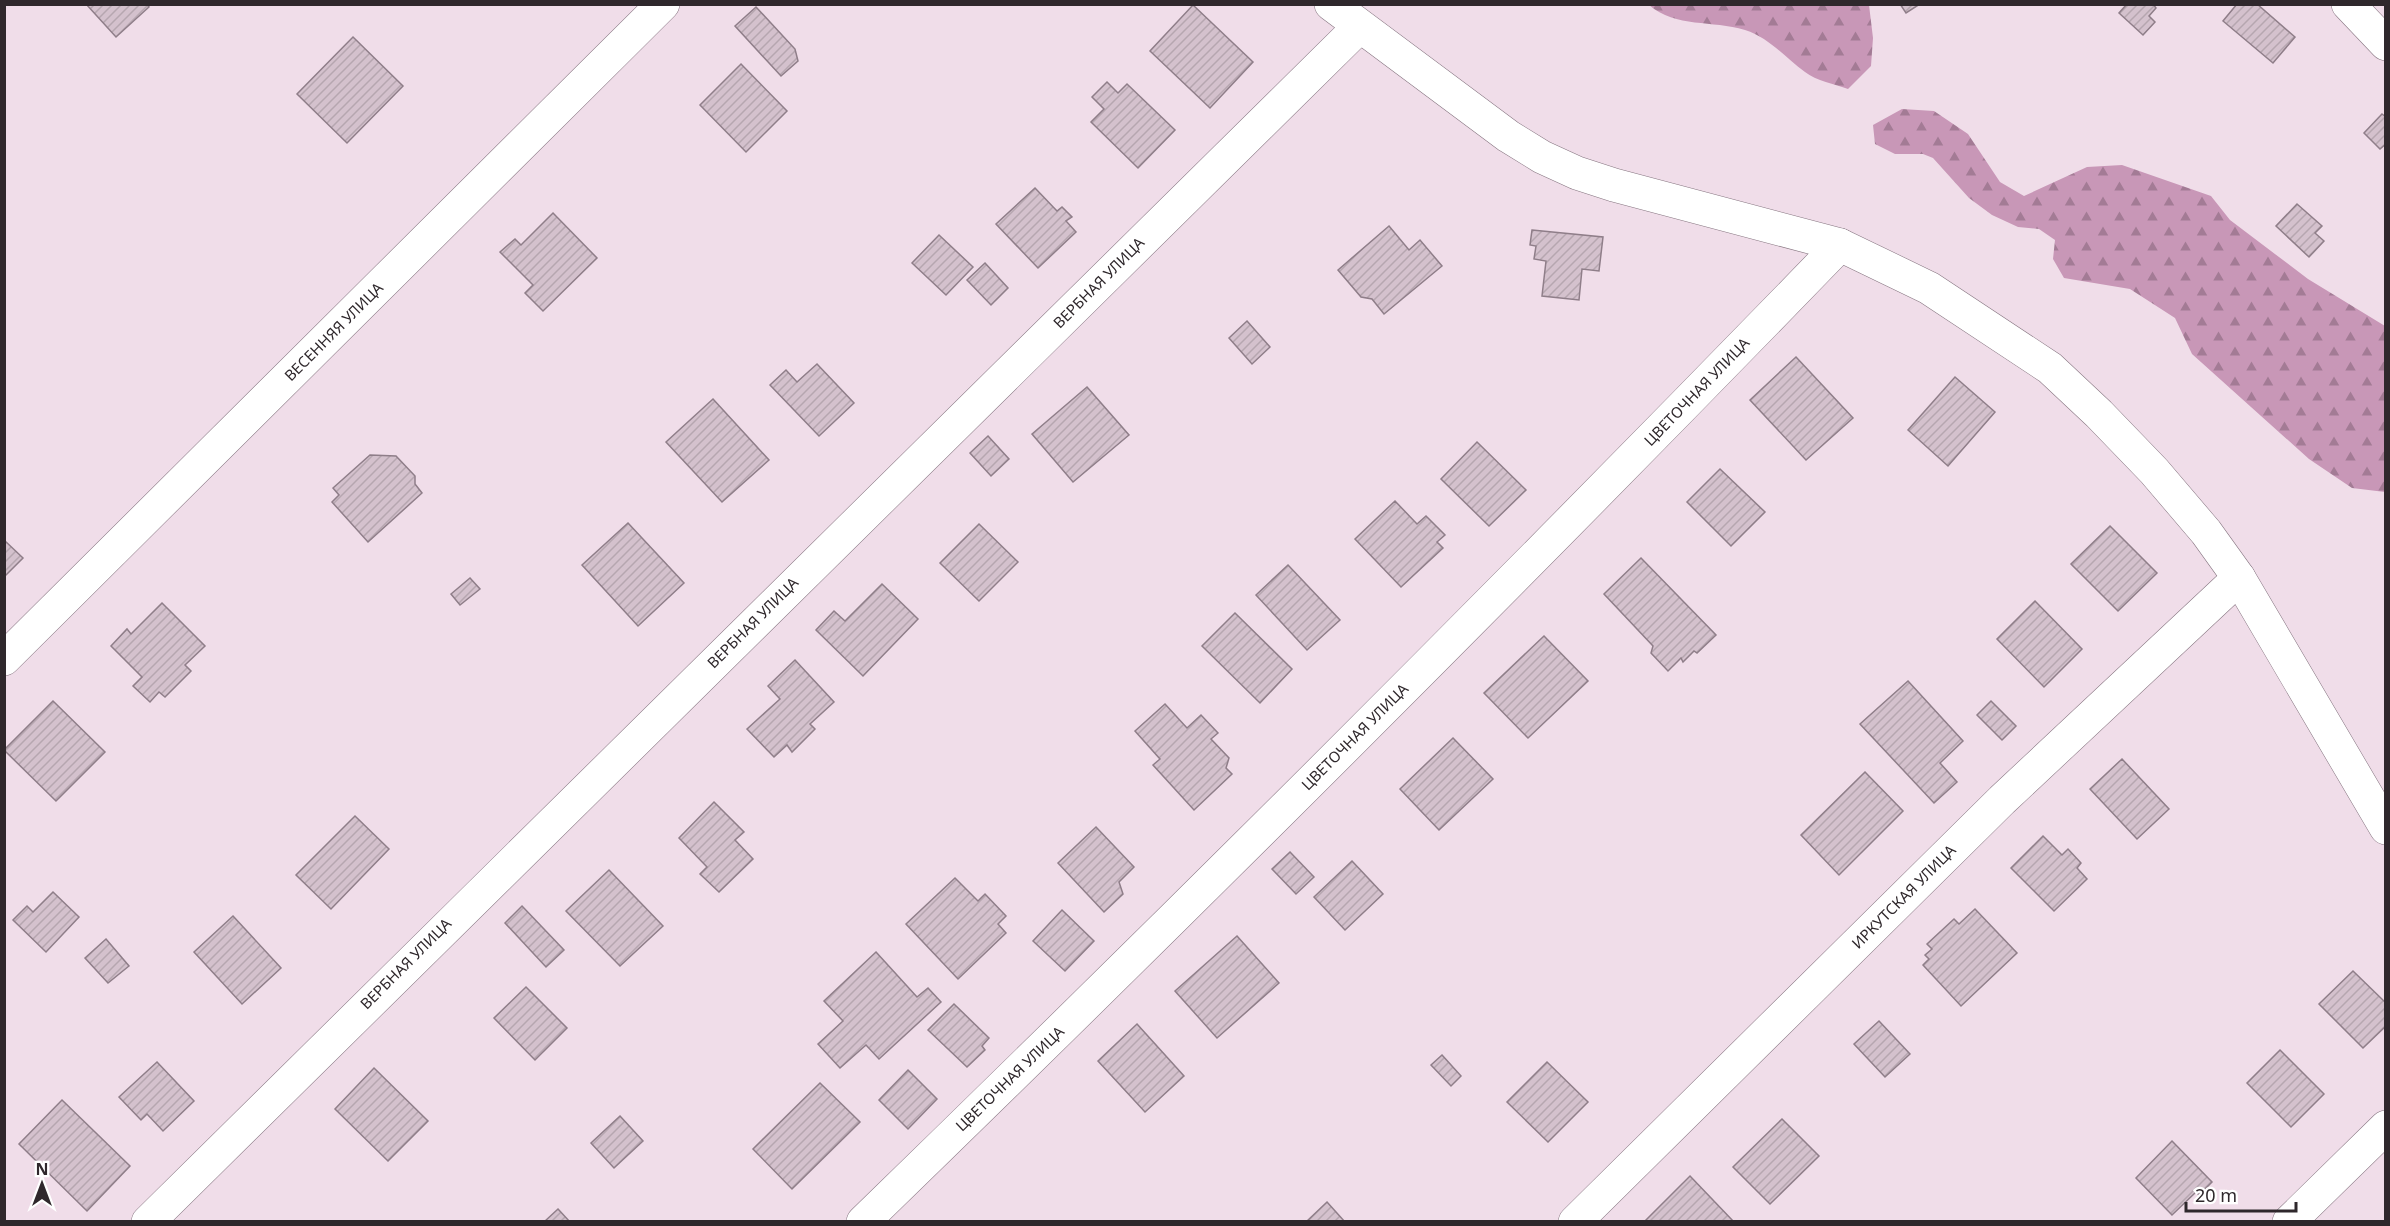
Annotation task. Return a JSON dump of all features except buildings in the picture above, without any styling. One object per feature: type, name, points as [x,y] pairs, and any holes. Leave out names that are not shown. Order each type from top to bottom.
[{"type":"street","name":"ВЕСЕННЯЯ УЛИЦА","points":[[4,659],[663,4]]},
{"type":"street","points":[[1331,4],[1508,136],[1542,157],[1577,173],[1840,245],[1929,288],[2050,368],[2100,414],[2154,471],[2206,532],[2239,578],[2385,828]]},
{"type":"street","points":[[2348,4],[2385,44]]},
{"type":"street","name":"ВЕРБНАЯ УЛИЦА","points":[[148,1221],[1359,27]]},
{"type":"street","name":"ЦВЕТОЧНАЯ УЛИЦА","points":[[863,1221],[1060,1031],[1500,591],[1840,245]]},
{"type":"street","name":"ИРКУТСКАЯ УЛИЦА","points":[[1575,1221],[1993,809],[2239,578]]},
{"type":"street","points":[[2289,1221],[2385,1127]]},
{"type":"green space","points":[[1649,5],[1869,5],[1873,38],[1871,66],[1848,89],[1809,75],[1754,33],[1733,27],[1671,17]]},
{"type":"green space","points":[[1902,109],[1934,111],[1968,134],[2000,182],[2024,196],[2087,167],[2122,165],[2211,196],[2230,220],[2308,279],[2385,326],[2385,492],[2352,488],[2309,459],[2192,354],[2175,318],[2130,289],[2064,278],[2053,259],[2055,240],[2039,229],[2018,227],[1992,215],[1969,198],[1933,158],[1923,154],[1895,154],[1875,144],[1873,125]]}]
